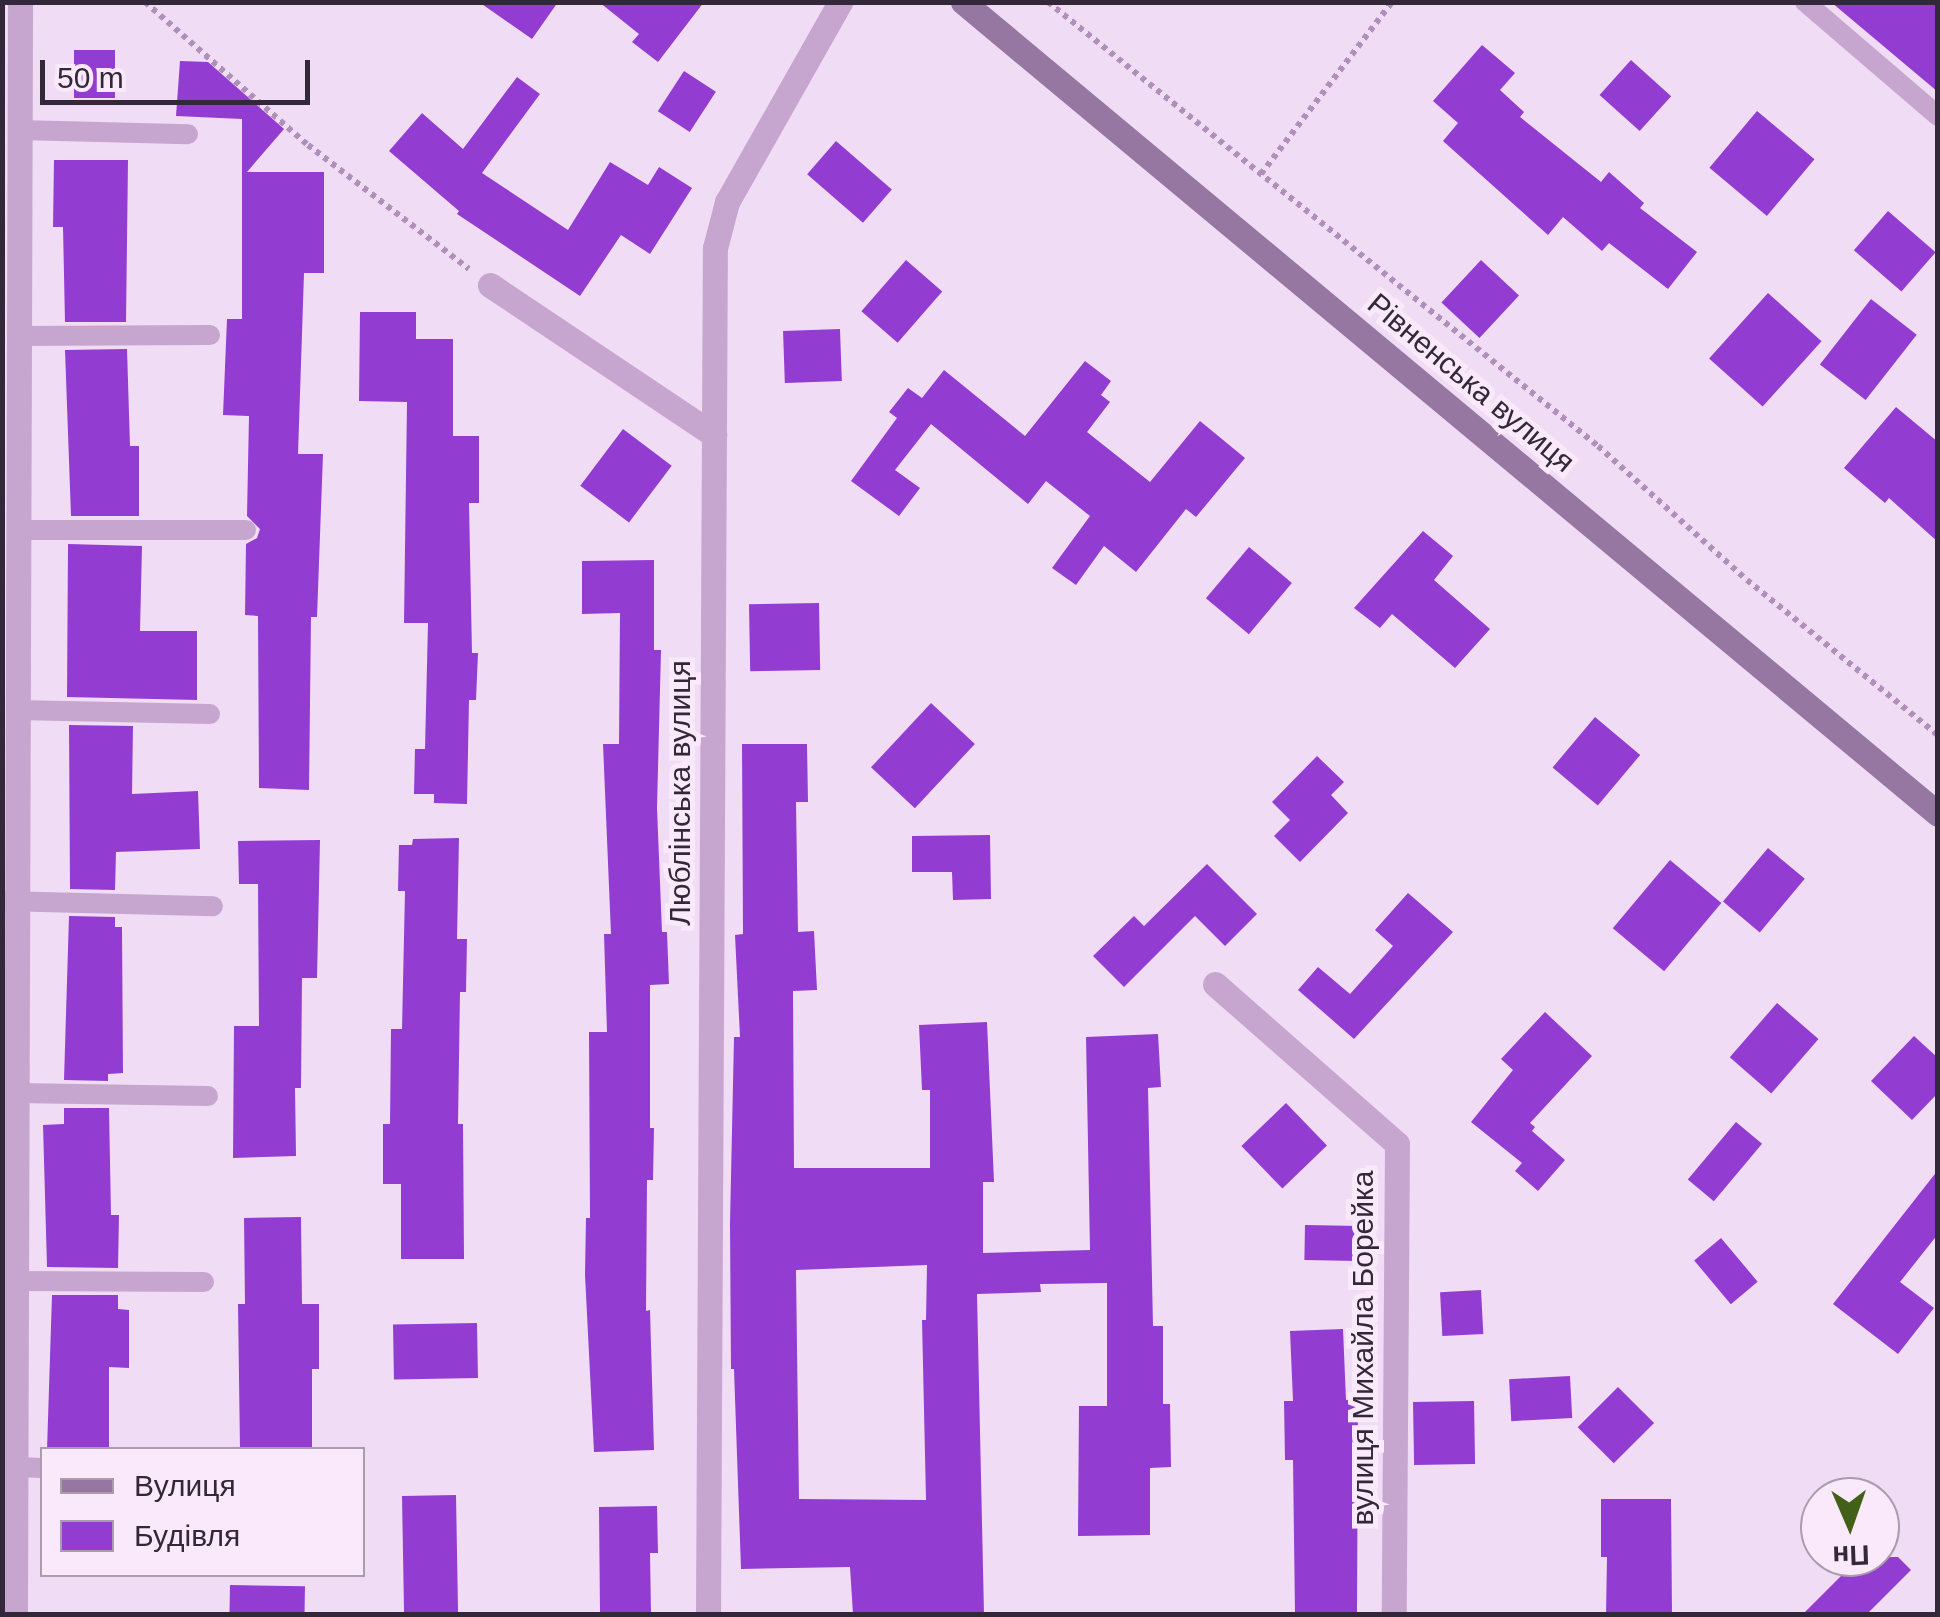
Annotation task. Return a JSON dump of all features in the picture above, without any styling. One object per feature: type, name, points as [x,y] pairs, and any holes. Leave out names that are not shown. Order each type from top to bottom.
[{"type":"main road","name":"Рівненська вулиця","points":[[963,2],[1938,814]]},
{"type":"street","points":[[15,1614],[9,1544],[15,1467],[9,1333],[15,1281],[9,901],[17,530],[10,475],[18,336],[10,257],[19,130],[11,40],[20,2]]},
{"type":"street","name":"Люблінська вулиця","points":[[708,1614],[716,248],[727,202],[840,2]]},
{"type":"street","points":[[490,285],[714,435]]},
{"type":"street","name":"вулиця Михайла Борейка","points":[[1215,984],[1396,1144],[1394,1614]]},
{"type":"lane","points":[[1806,2],[1938,116]]},
{"type":"lane","points":[[19,130],[188,134]]},
{"type":"lane","points":[[18,336],[210,336]]},
{"type":"lane","points":[[17,530],[246,530]]},
{"type":"lane","points":[[11,695],[210,714]]},
{"type":"lane","points":[[9,901],[214,906]]},
{"type":"lane","points":[[11,1107],[208,1096]]},
{"type":"lane","points":[[15,1281],[204,1282]]},
{"type":"lane","points":[[15,1467],[40,1468]]},
{"type":"path","points":[[144,2],[308,145],[490,285]]},
{"type":"path","points":[[1048,2],[1598,446],[1747,580],[1938,736]]},
{"type":"path","points":[[1261,174],[1392,2]]},
{"type":"building","points":[[479,2],[558,2],[532,39]]},
{"type":"building","points":[[599,2],[704,2],[658,62],[632,42],[639,34]]},
{"type":"building","points":[[1831,2],[1938,2],[1938,92]]},
{"type":"building","points":[[1482,45],[1515,73],[1500,90],[1524,112],[1520,117],[1601,182],[1609,172],[1644,203],[1640,208],[1697,252],[1668,289],[1609,243],[1602,251],[1563,217],[1548,235],[1443,141],[1458,123],[1433,101]]},
{"type":"building","points":[[74,50],[115,50],[115,98],[74,98]]},
{"type":"building","points":[[1631,60],[1671,96],[1640,131],[1600,95]]},
{"type":"building","points":[[180,61],[208,62],[284,129],[247,172],[324,172],[324,273],[304,273],[298,454],[323,454],[317,617],[311,617],[309,790],[259,788],[258,616],[245,615],[246,544],[257,538],[260,529],[247,516],[249,416],[223,415],[227,319],[242,319],[242,119],[176,116]]},
{"type":"building","points":[[684,71],[716,92],[690,132],[658,111]]},
{"type":"building","points":[[517,77],[540,94],[482,173],[568,230],[610,162],[648,185],[659,167],[692,188],[650,254],[621,235],[580,296],[457,214],[459,211],[389,151],[422,113],[463,149]]},
{"type":"building","points":[[1757,111],[1814,159],[1767,216],[1709,168]]},
{"type":"building","points":[[836,141],[892,190],[863,223],[807,174]]},
{"type":"building","points":[[54,160],[128,160],[126,322],[65,322],[63,227],[53,227]]},
{"type":"building","points":[[1888,211],[1936,252],[1901,292],[1854,250]]},
{"type":"building","points":[[906,260],[942,291],[898,343],[861,311]]},
{"type":"building","points":[[1481,260],[1519,295],[1479,338],[1441,302]]},
{"type":"building","points":[[1768,293],[1822,341],[1763,407],[1709,358]]},
{"type":"building","points":[[1871,299],[1917,335],[1866,400],[1820,364]]},
{"type":"building","points":[[360,312],[416,312],[416,339],[453,339],[453,436],[479,436],[479,503],[469,503],[472,653],[478,653],[476,700],[469,700],[467,804],[434,803],[434,794],[414,794],[415,749],[425,749],[428,623],[404,623],[407,402],[359,401]]},
{"type":"building","points":[[840,329],[842,381],[785,383],[783,331]]},
{"type":"building","points":[[127,349],[130,446],[139,446],[139,516],[71,516],[65,350]]},
{"type":"building","points":[[1085,361],[1111,381],[1101,395],[1110,402],[1087,432],[1150,482],[1200,421],[1245,458],[1196,517],[1186,509],[1136,572],[1104,546],[1076,585],[1052,568],[1090,516],[1046,481],[1028,504],[931,424],[895,470],[920,488],[899,516],[851,481],[897,418],[889,412],[908,388],[922,398],[944,370],[1025,436]]},
{"type":"building","points":[[1896,407],[1938,442],[1938,542],[1889,498],[1885,503],[1844,468]]},
{"type":"building","points":[[623,429],[672,466],[629,522],[580,486]]},
{"type":"building","points":[[1423,531],[1453,556],[1434,580],[1490,629],[1455,668],[1392,614],[1380,628],[1354,608]]},
{"type":"building","points":[[68,544],[142,546],[140,631],[197,631],[197,700],[67,697]]},
{"type":"building","points":[[1249,547],[1292,583],[1249,634],[1206,598]]},
{"type":"building","points":[[654,560],[654,650],[661,650],[657,808],[662,932],[667,932],[669,984],[650,985],[650,1128],[654,1128],[653,1180],[647,1180],[646,1311],[650,1310],[654,1450],[594,1452],[585,1275],[586,1218],[590,1218],[589,1032],[607,1032],[604,934],[611,934],[603,744],[619,744],[620,613],[582,614],[582,561]]},
{"type":"building","points":[[819,603],[820,670],[750,671],[749,604]]},
{"type":"building","points":[[931,703],[975,744],[915,808],[871,767]]},
{"type":"building","points":[[1595,717],[1640,755],[1598,805],[1553,768]]},
{"type":"building","points":[[69,725],[133,726],[132,794],[198,791],[200,849],[116,852],[115,890],[70,889]]},
{"type":"building","points":[[742,744],[807,744],[808,802],[796,802],[798,932],[814,931],[817,990],[793,991],[794,1168],[930,1168],[930,1090],[922,1090],[919,1025],[987,1022],[994,1182],[983,1182],[983,1253],[1090,1250],[1086,1037],[1158,1034],[1161,1087],[1148,1088],[1153,1326],[1163,1326],[1163,1404],[1170,1404],[1171,1467],[1150,1468],[1150,1535],[1078,1536],[1079,1406],[1107,1406],[1107,1283],[1040,1284],[1041,1292],[977,1294],[984,1614],[853,1614],[850,1567],[741,1569],[731,1369],[730,1223],[734,1037],[740,1037],[735,935],[743,934]],"holes":[[[927,1265],[926,1320],[922,1320],[926,1500],[799,1499],[796,1270]]]},
{"type":"building","points":[[1317,756],[1344,782],[1331,795],[1348,813],[1300,862],[1274,836],[1290,820],[1272,802]]},
{"type":"building","points":[[990,835],[991,899],[953,900],[952,872],[912,872],[912,836]]},
{"type":"building","points":[[459,838],[457,939],[467,939],[466,992],[460,992],[458,1124],[463,1124],[464,1259],[401,1259],[401,1184],[383,1184],[383,1124],[390,1124],[391,1029],[402,1029],[405,891],[398,891],[399,845],[412,845],[413,839]]},
{"type":"building","points":[[320,840],[317,978],[302,978],[301,1088],[295,1088],[296,1156],[233,1158],[234,1026],[259,1026],[258,884],[239,884],[238,841]]},
{"type":"building","points":[[1768,848],[1805,879],[1760,932],[1723,902]]},
{"type":"building","points":[[1670,860],[1721,903],[1664,971],[1613,928]]},
{"type":"building","points":[[1207,864],[1257,914],[1225,946],[1195,916],[1124,987],[1093,956],[1134,916],[1144,926]]},
{"type":"building","points":[[1408,893],[1453,932],[1354,1039],[1298,990],[1318,967],[1350,994],[1393,946],[1375,930]]},
{"type":"building","points":[[69,916],[115,917],[115,927],[122,927],[123,1073],[108,1074],[108,1081],[64,1080]]},
{"type":"building","points":[[1777,1003],[1819,1039],[1771,1093],[1730,1057]]},
{"type":"building","points":[[1545,1012],[1592,1056],[1530,1123],[1535,1127],[1532,1131],[1565,1160],[1538,1191],[1515,1171],[1522,1163],[1471,1122],[1513,1070],[1501,1059]]},
{"type":"building","points":[[1914,1036],[1938,1058],[1938,1093],[1912,1120],[1871,1081]]},
{"type":"building","points":[[1286,1103],[1327,1145],[1282,1189],[1241,1146]]},
{"type":"building","points":[[64,1108],[109,1108],[111,1215],[119,1215],[118,1268],[47,1267],[43,1125],[64,1124]]},
{"type":"building","points":[[1736,1122],[1762,1144],[1714,1201],[1688,1179]]},
{"type":"building","points":[[1938,1170],[1938,1234],[1900,1282],[1934,1308],[1898,1354],[1833,1304]]},
{"type":"building","points":[[301,1217],[302,1304],[319,1304],[319,1369],[312,1369],[312,1447],[240,1447],[238,1304],[245,1304],[244,1218]]},
{"type":"building","points":[[1305,1225],[1359,1226],[1358,1261],[1304,1260]]},
{"type":"building","points":[[1721,1238],[1758,1282],[1731,1304],[1694,1260]]},
{"type":"building","points":[[1481,1290],[1483,1334],[1442,1336],[1440,1292]]},
{"type":"building","points":[[52,1295],[118,1295],[118,1309],[129,1310],[129,1368],[109,1367],[109,1447],[47,1447]]},
{"type":"building","points":[[477,1323],[478,1378],[394,1379],[393,1324]]},
{"type":"building","points":[[1343,1329],[1346,1400],[1358,1399],[1357,1614],[1295,1614],[1293,1460],[1285,1460],[1284,1401],[1293,1401],[1290,1331]]},
{"type":"building","points":[[1570,1376],[1572,1418],[1511,1421],[1509,1379]]},
{"type":"building","points":[[1618,1387],[1654,1423],[1614,1463],[1578,1427]]},
{"type":"building","points":[[1474,1401],[1475,1464],[1414,1465],[1413,1402]]},
{"type":"building","points":[[456,1495],[458,1614],[404,1614],[402,1496]]},
{"type":"building","points":[[1601,1499],[1671,1499],[1672,1614],[1606,1614],[1607,1557],[1601,1557]]},
{"type":"building","points":[[657,1506],[658,1553],[650,1553],[651,1614],[600,1614],[599,1507]]},
{"type":"building","points":[[1900,1559],[1911,1570],[1867,1614],[1803,1614],[1840,1577],[1900,1577]]},
{"type":"building","points":[[230,1585],[305,1586],[305,1614],[229,1614]]}]
